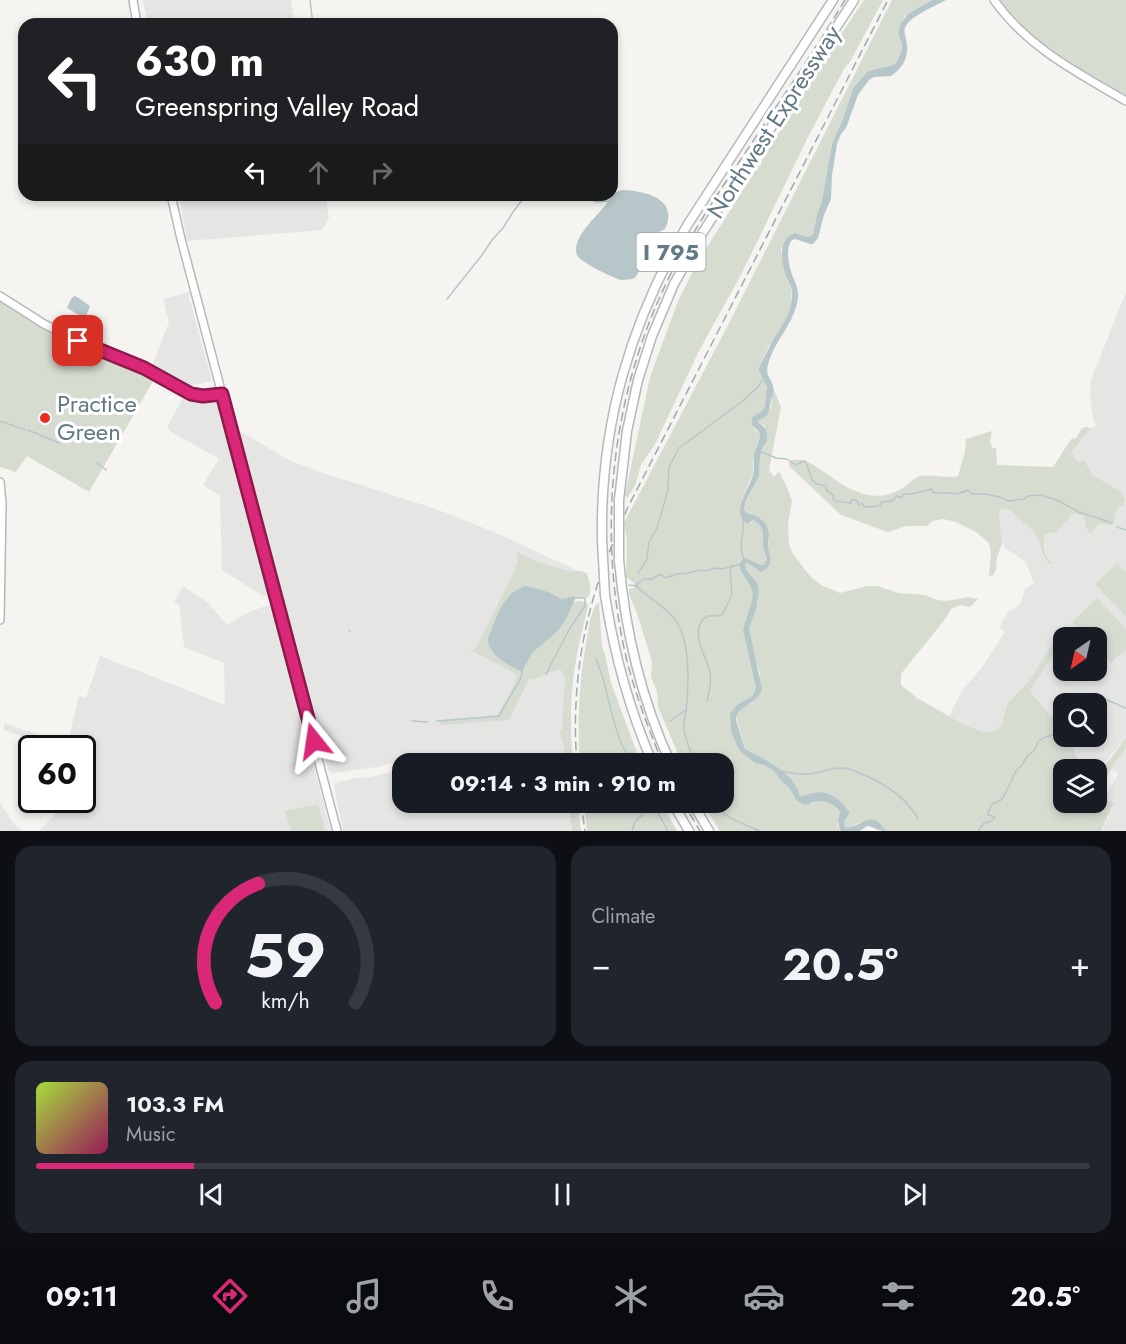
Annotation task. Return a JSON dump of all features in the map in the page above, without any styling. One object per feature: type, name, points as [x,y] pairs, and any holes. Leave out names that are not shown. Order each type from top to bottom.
[{"type":"highway","name":"Northwest Expressway","points":[[649,753],[623,684],[605,595],[602,540],[603,479],[610,428],[622,375],[635,332],[667,260],[833,0]]},
{"type":"highway","name":"Northwest Expressway","points":[[666,753],[639,678],[626,616],[619,560],[619,500],[627,431],[638,380],[655,330],[689,255],[854,0]]},
{"type":"highway","points":[[678,813],[689,831]]},
{"type":"highway","points":[[698,813],[709,831]]},
{"type":"main road","points":[[133,0],[136,18]]},
{"type":"main road","points":[[994,0],[1017,28],[1044,51],[1126,101]]},
{"type":"main road","points":[[172,201],[337,831]]},
{"type":"main road","points":[[0,296],[55,330],[144,368],[189,393],[203,396],[222,394]]},
{"type":"main road","points":[[0,482],[2,504],[0,620]]},
{"type":"shaded area","points":[[143,0],[291,0],[294,18],[147,18]]},
{"type":"shaded area","points":[[864,0],[883,0],[807,139],[742,273],[699,351],[655,444],[641,465],[635,486],[627,498],[625,495],[650,377],[678,301],[697,263]]},
{"type":"shaded area","points":[[892,0],[932,0],[905,16],[898,33],[902,45],[896,63],[867,72],[853,88],[832,144],[813,234],[807,237],[795,233],[781,249],[784,270],[791,287],[792,304],[784,324],[768,348],[758,369],[767,387],[767,396],[764,410],[754,415],[751,421],[760,438],[753,460],[753,474],[742,498],[740,515],[750,523],[753,520],[757,522],[761,527],[763,547],[767,558],[761,565],[746,558],[740,566],[753,593],[743,631],[756,688],[752,696],[737,705],[730,723],[733,736],[755,763],[774,771],[795,798],[811,804],[827,803],[837,809],[840,812],[838,824],[840,831],[720,831],[708,813],[734,813],[734,753],[678,753],[658,707],[657,691],[651,677],[652,662],[629,594],[629,589],[634,588],[634,583],[626,577],[627,540],[624,524],[726,329]]},
{"type":"shaded area","points":[[932,0],[946,0],[918,15],[906,26],[904,31],[907,45],[906,55],[899,69],[891,76],[874,77],[869,80],[858,95],[846,128],[837,144],[831,199],[818,238],[813,244],[795,239],[790,243],[788,259],[798,297],[793,316],[768,365],[767,372],[773,386],[773,393],[768,413],[758,421],[766,430],[767,441],[762,448],[759,477],[744,508],[746,513],[758,517],[767,526],[770,563],[760,572],[745,563],[759,591],[749,628],[762,689],[755,699],[739,712],[736,720],[745,749],[778,767],[791,780],[800,796],[824,792],[841,802],[850,813],[844,821],[845,828],[871,820],[881,824],[886,831],[867,826],[860,831],[840,831],[838,820],[840,812],[835,807],[823,802],[806,805],[797,801],[774,771],[755,763],[739,750],[731,732],[730,714],[737,705],[752,696],[756,688],[743,631],[753,594],[740,564],[746,558],[761,565],[767,558],[763,547],[761,527],[753,520],[747,524],[742,519],[740,507],[753,475],[754,455],[760,438],[759,432],[752,425],[752,419],[765,406],[767,387],[758,369],[790,310],[791,288],[785,273],[782,248],[786,239],[795,233],[806,237],[813,234],[832,144],[853,88],[867,72],[896,63],[902,45],[898,33],[901,23],[908,14]]},
{"type":"shaded area","points":[[997,0],[1126,0],[1126,98],[1053,55],[1019,26]]},
{"type":"shaded area","points":[[623,190],[650,195],[664,204],[668,210],[665,229],[657,233],[650,242],[652,249],[635,278],[621,280],[584,262],[577,255],[576,249],[580,236],[608,201],[618,201],[618,192]]},
{"type":"shaded area","points":[[180,201],[327,201],[329,218],[322,230],[187,241]]},
{"type":"shaded area","points":[[190,292],[189,297],[212,381],[187,387],[151,369],[169,322],[163,299]]},
{"type":"shaded area","points":[[1126,292],[1126,500],[1118,490],[1093,475],[1084,460],[1080,462],[1075,459],[1072,451],[1091,428],[1097,426],[1092,412],[1091,380]]},
{"type":"shaded area","points":[[74,296],[90,306],[86,316],[82,317],[67,308]]},
{"type":"shaded area","points":[[0,298],[156,376],[89,492],[27,456],[16,472],[0,467]]},
{"type":"shaded area","points":[[773,387],[781,407],[769,470],[774,477],[779,471],[786,485],[792,501],[788,523],[789,544],[793,554],[813,579],[840,593],[867,586],[877,586],[898,593],[925,595],[937,600],[947,601],[968,597],[978,599],[970,607],[960,605],[951,609],[901,674],[901,685],[917,698],[963,724],[983,732],[994,731],[1002,724],[1007,704],[1028,682],[1053,645],[1053,655],[1030,691],[1053,718],[1053,747],[1072,747],[1078,759],[1053,759],[1053,813],[1107,813],[1107,798],[1114,803],[1101,831],[886,831],[883,827],[860,822],[845,828],[844,821],[850,813],[837,799],[824,792],[800,796],[784,772],[745,749],[736,716],[741,709],[753,702],[760,674],[749,628],[758,603],[757,582],[744,566],[748,563],[757,570],[766,569],[769,533],[752,514],[746,514],[744,508],[759,477],[762,448],[767,437],[764,425],[758,421],[767,414],[771,407]]},
{"type":"shaded area","points":[[186,395],[218,403],[267,587],[266,595],[263,596],[222,570],[220,496],[203,485],[219,459],[170,431],[167,427]]},
{"type":"shaded area","points":[[1082,428],[1091,428],[1072,451],[1075,459],[1080,462],[1084,460],[1093,475],[1118,490],[1126,500],[1124,505],[1117,509],[1114,522],[1112,525],[1098,524],[1093,532],[1089,533],[1083,515],[1073,514],[1056,532],[1045,534],[1044,550],[1052,563],[1049,564],[1033,531],[1010,510],[1001,508],[999,513],[1002,543],[996,570],[993,575],[989,576],[991,554],[989,543],[976,532],[956,522],[943,519],[932,521],[927,526],[906,526],[888,532],[841,515],[789,466],[791,461],[804,460],[851,489],[864,494],[883,495],[906,486],[919,477],[958,476],[966,439],[992,431],[990,442],[993,448],[996,448],[997,465],[1053,467],[1071,439],[1076,438]]},
{"type":"shaded area","points":[[237,431],[289,460],[436,509],[494,532],[583,573],[535,674],[573,658],[569,753],[392,753],[392,763],[332,773],[328,770],[278,585],[280,583]]},
{"type":"shaded area","points":[[1126,502],[1126,737],[1107,761],[1107,759],[1078,759],[1072,747],[1107,747],[1107,693],[1053,693],[1053,718],[1030,691],[1034,682],[1034,673],[1022,690],[1007,704],[1002,724],[994,731],[983,732],[949,716],[962,690],[980,670],[1005,632],[999,627],[1009,611],[1021,603],[1025,589],[1034,583],[1026,563],[1006,549],[1002,543],[999,513],[1001,508],[1010,509],[1033,531],[1038,538],[1043,555],[1049,560],[1044,542],[1045,534],[1062,526],[1073,514],[1082,515],[1093,532],[1098,524],[1112,525],[1117,509]]},
{"type":"shaded area","points":[[516,551],[538,562],[571,572],[587,573],[590,582],[588,597],[575,599],[574,596],[562,599],[554,594],[507,597],[488,638],[490,651],[522,672],[532,653],[559,630],[574,602],[587,603],[572,690],[572,753],[564,753],[560,731],[562,730],[565,676],[561,670],[529,679],[509,720],[440,725],[440,720],[497,716],[514,685],[517,678],[515,673],[474,652],[470,654],[476,648],[518,560]]},
{"type":"shaded area","points":[[1117,563],[1126,572],[1126,617],[1095,584]]},
{"type":"shaded area","points":[[183,586],[207,602],[227,625],[247,613],[271,606],[331,831],[39,831],[56,813],[96,813],[96,735],[69,735],[79,696],[86,698],[100,656],[225,705],[224,663],[184,647],[179,604],[174,602]]},
{"type":"shaded area","points":[[524,586],[553,594],[562,599],[574,596],[575,599],[559,630],[532,653],[522,672],[494,654],[488,644],[488,638],[505,601],[516,590]]},
{"type":"shaded area","points":[[1097,598],[1126,629],[1126,649],[1111,663],[1107,659],[1107,627],[1077,627],[1072,622]]},
{"type":"shaded area","points":[[599,603],[602,647],[611,683],[637,753],[580,753],[579,703],[592,612]]},
{"type":"shaded area","points":[[4,723],[38,735],[18,735],[4,730]]},
{"type":"shaded area","points":[[1126,737],[1126,748],[1107,776],[1107,762]]},
{"type":"shaded area","points":[[1126,748],[1126,831],[1102,831],[1113,807],[1107,803],[1107,793],[1118,774],[1110,769]]},
{"type":"shaded area","points":[[392,772],[392,813],[574,813],[576,831],[343,831],[335,783]]},
{"type":"shaded area","points":[[0,803],[14,824],[22,831],[0,831]]},
{"type":"shaded area","points":[[318,804],[325,831],[291,831],[285,811]]},
{"type":"shaded area","points":[[569,813],[579,813],[581,831],[572,831]]},
{"type":"shaded area","points":[[585,813],[667,813],[677,831],[587,831]]},
{"type":"waterway","points":[[310,0],[312,18]]},
{"type":"waterway","points":[[447,299],[521,201]]},
{"type":"waterway","points":[[594,201],[608,201]]},
{"type":"waterway","points":[[679,448],[744,400],[762,380]]},
{"type":"waterway","points":[[0,421],[25,430]]},
{"type":"waterway","points":[[28,430],[59,443]]},
{"type":"waterway","points":[[638,573],[647,559],[649,542],[657,528],[668,490],[669,467],[678,450]]},
{"type":"waterway","points":[[762,452],[776,458],[787,459],[796,465],[806,462],[812,480],[826,486],[827,491],[834,495],[833,499],[851,503],[851,500],[856,500],[859,505],[862,503],[865,507],[878,506],[882,502],[892,501],[897,496],[901,498],[904,494],[932,489],[933,493],[959,493],[968,490],[972,494],[991,495],[1008,501],[1041,495],[1057,500],[1079,512],[1112,523]]},
{"type":"waterway","points":[[97,463],[106,470]]},
{"type":"waterway","points":[[743,521],[741,549],[744,559]]},
{"type":"waterway","points":[[1117,527],[1126,530]]},
{"type":"waterway","points":[[692,753],[684,729],[688,678],[687,654],[682,633],[674,618],[637,584],[660,574],[666,578],[676,574],[707,571],[714,568],[722,569],[741,564]]},
{"type":"waterway","points":[[707,701],[711,676],[698,636],[699,628],[707,616],[718,616],[725,610],[732,594],[730,570],[733,566]]},
{"type":"waterway","points":[[629,585],[637,586]]},
{"type":"waterway","points":[[546,674],[570,628],[585,606],[585,598],[574,598]]},
{"type":"waterway","points":[[596,659],[618,733],[627,753]]},
{"type":"waterway","points":[[437,721],[499,716],[521,678],[522,671]]},
{"type":"waterway","points":[[1107,700],[1126,708]]},
{"type":"waterway","points":[[670,721],[686,710]]},
{"type":"waterway","points":[[412,721],[428,722]]},
{"type":"waterway","points":[[978,831],[984,823],[995,818],[988,815],[992,804],[1004,796],[1016,771],[1034,751],[1038,742],[1053,735]]},
{"type":"waterway","points":[[782,771],[811,774],[838,768],[849,769],[869,777],[897,794],[918,818]]},
{"type":"waterway","points":[[632,831],[635,822],[644,813]]},
{"type":"waterway","points":[[658,813],[668,831]]},
{"type":"waterway","points":[[724,813],[759,831]]},
{"type":"railway","points":[[659,753],[643,713],[627,661],[617,611],[612,560],[612,509],[616,458],[624,407],[637,358],[654,310],[689,240],[845,0]]},
{"type":"railway","points":[[577,753],[576,696],[581,652],[600,576],[611,547],[627,509],[888,0]]},
{"type":"railway","points":[[583,813],[585,831]]},
{"type":"railway","points":[[689,813],[700,831]]},
{"type":"place","name":"Practice Green","points":[[45,418]]},
{"type":"route","points":[[78,341],[144,368],[191,394],[214,396],[222,394],[314,741]]}]
